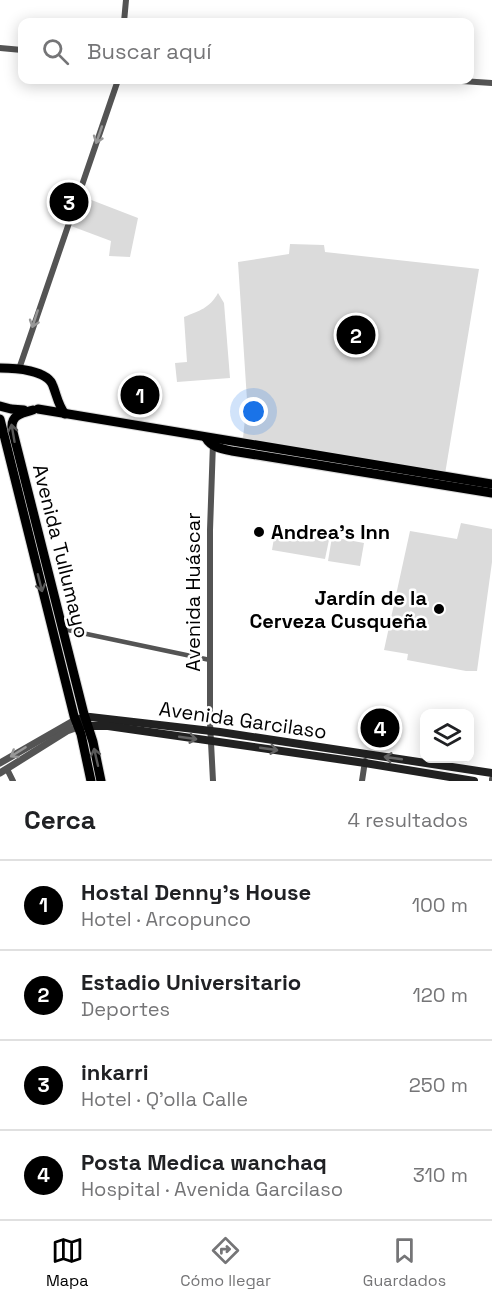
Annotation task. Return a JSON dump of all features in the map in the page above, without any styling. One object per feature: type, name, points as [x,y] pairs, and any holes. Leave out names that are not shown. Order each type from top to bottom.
[{"type":"main road","points":[[0,368],[19,369],[47,377],[64,414]]},
{"type":"main road","points":[[35,410],[48,404],[55,393]]},
{"type":"main road","points":[[0,406],[64,414],[211,441],[232,451],[492,484]]},
{"type":"main road","name":"Avenida Tullumayo","points":[[35,410],[18,415],[12,420],[11,425],[63,629],[91,781]]},
{"type":"main road","name":"Avenida Tullumayo","points":[[0,419],[82,723],[101,781]]},
{"type":"main road","points":[[380,471],[492,493]]},
{"type":"main road","name":"Avenida Garcilaso","points":[[82,723],[90,717],[210,731],[474,781]]},
{"type":"main road","name":"Avenida Garcilaso","points":[[82,723],[211,741],[492,773]]},
{"type":"street","points":[[124,18],[126,0]]},
{"type":"street","points":[[0,48],[18,50]]},
{"type":"street","points":[[474,82],[492,83]]},
{"type":"street","points":[[19,369],[117,84]]},
{"type":"street","name":"Avenida Huáscar","points":[[211,441],[210,731],[213,781]]},
{"type":"street","points":[[63,629],[210,660]]},
{"type":"street","points":[[0,763],[82,723]]},
{"type":"street","points":[[13,781],[3,771],[82,723]]},
{"type":"street","points":[[362,781],[366,759]]},
{"type":"shaded area","points":[[81,196],[138,218],[130,257],[109,256],[111,241],[71,226]]},
{"type":"shaded area","points":[[290,244],[324,245],[325,252],[479,269],[445,474],[243,438],[247,400],[238,262],[289,254]]},
{"type":"shaded area","points":[[218,293],[224,303],[230,378],[177,382],[175,363],[187,362],[184,317],[208,306]]},
{"type":"shaded area","points":[[461,523],[492,529],[492,562],[477,671],[407,660],[408,654],[384,650],[410,531],[457,539]]},
{"type":"shaded area","points":[[276,526],[330,535],[325,559],[272,550]]},
{"type":"shaded area","points":[[332,537],[364,543],[360,566],[328,561]]},
{"type":"place","name":"inkarri","points":[[69,202]]},
{"type":"place","name":"Estadio Universitario","points":[[356,335]]},
{"type":"place","name":"Hostal Denny's House","points":[[140,395]]},
{"type":"place","name":"Andrea's Inn","points":[[259,532]]},
{"type":"place","name":"Jardín de la Cerveza Cusqueña","points":[[439,609]]},
{"type":"place","name":"Posta Medica wanchaq","points":[[380,728]]}]
